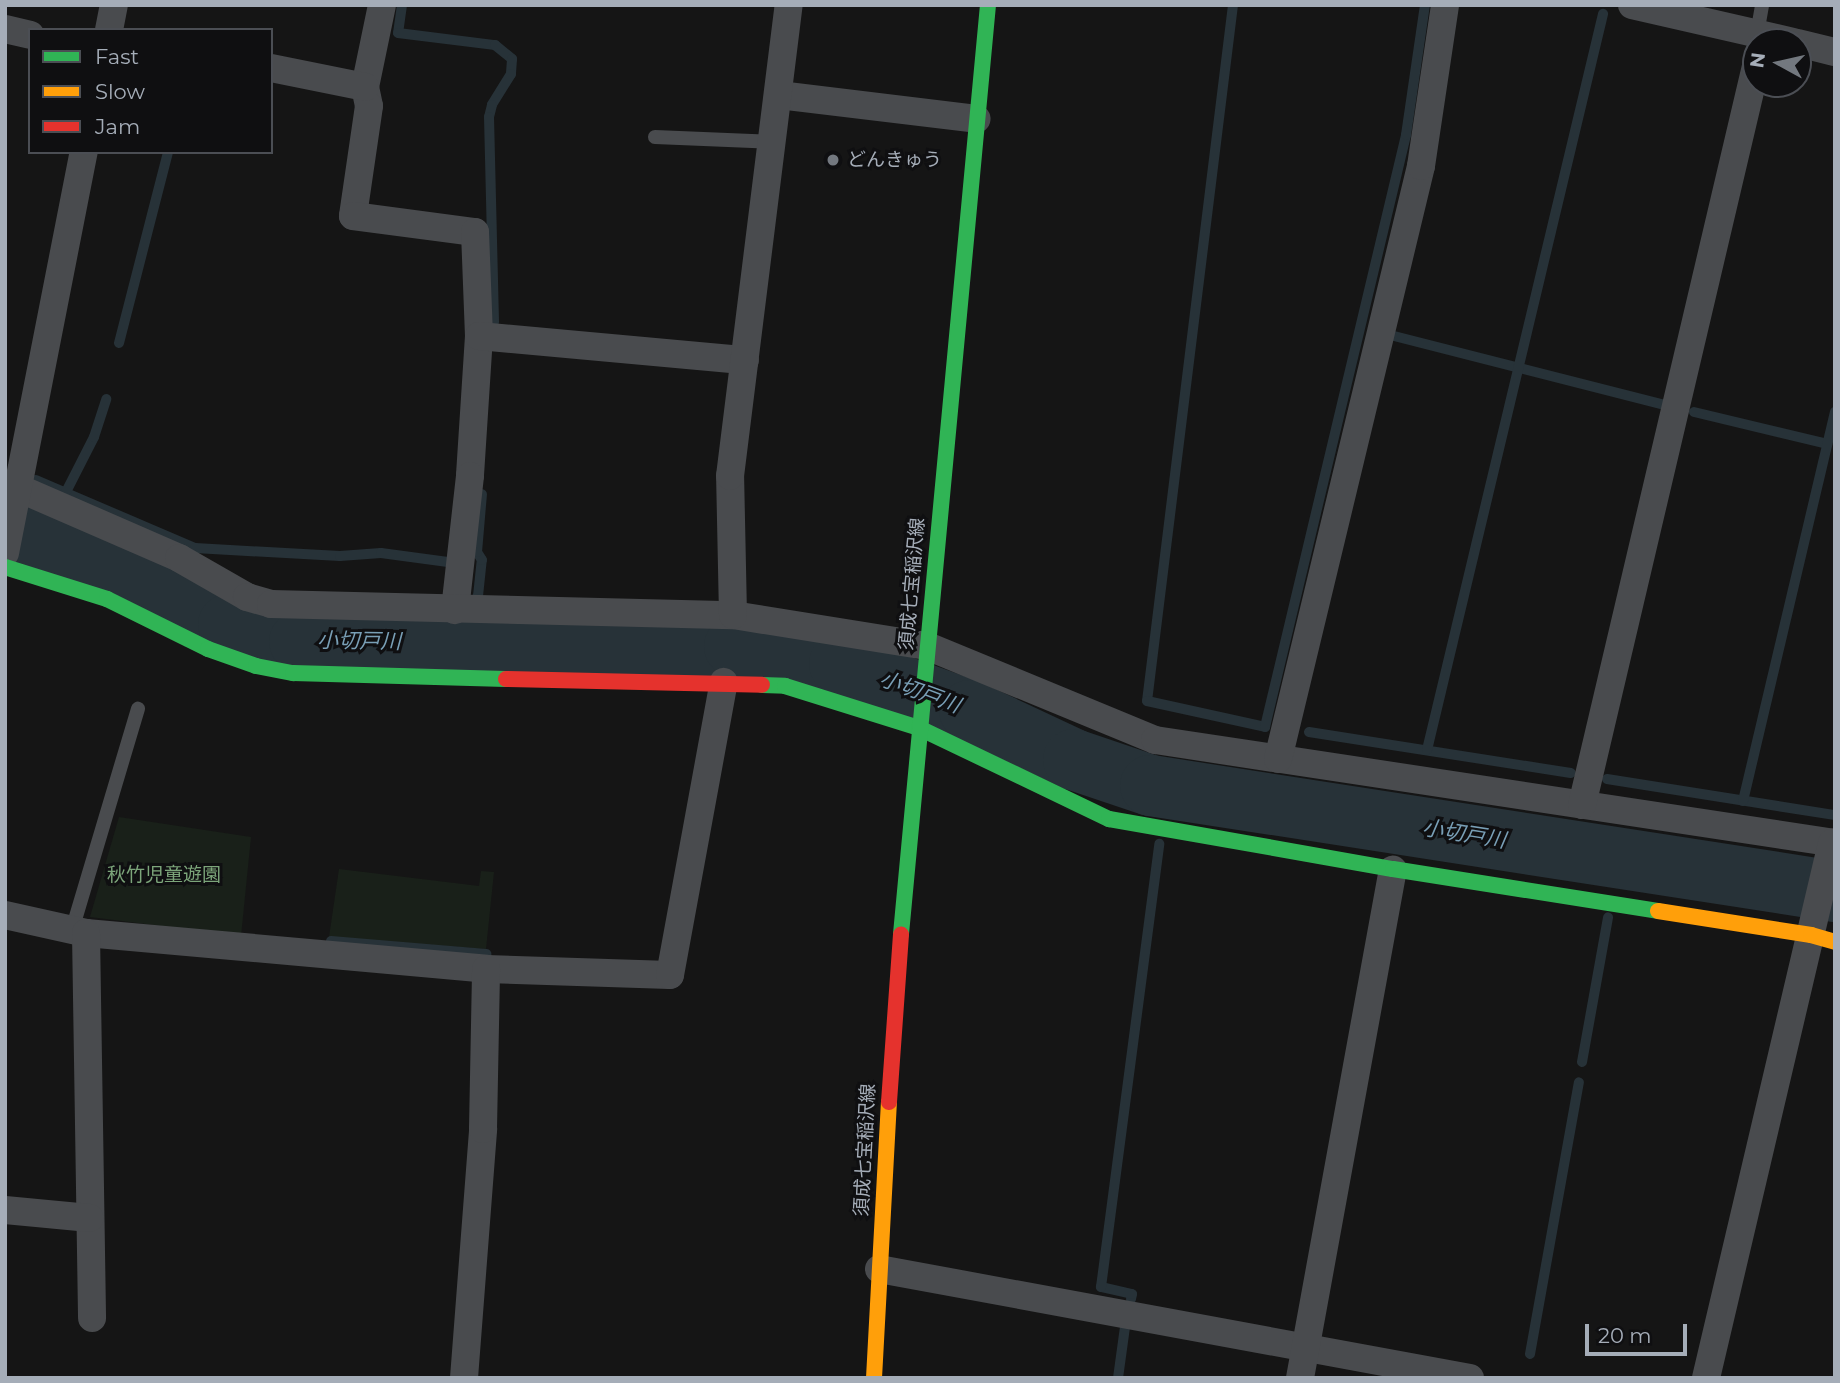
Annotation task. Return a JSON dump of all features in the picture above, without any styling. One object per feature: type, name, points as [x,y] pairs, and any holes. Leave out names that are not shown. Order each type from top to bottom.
[{"type":"street","points":[[109,28],[114,5]]},
{"type":"street","points":[[382,5],[365,87],[369,106],[354,216],[475,232],[478,336],[470,476],[455,610]]},
{"type":"street","points":[[733,615],[730,476],[774,142],[789,5]]},
{"type":"street","name":"須成七宝稲沢線","points":[[873,1378],[895,994],[988,5]]},
{"type":"street","points":[[1278,759],[1421,166],[1445,5]]},
{"type":"street","points":[[1632,5],[1742,32]]},
{"type":"street","points":[[5,29],[28,34]]},
{"type":"street","points":[[1812,46],[1835,51]]},
{"type":"street","points":[[273,68],[365,87]]},
{"type":"street","points":[[779,95],[977,119]]},
{"type":"street","points":[[1582,805],[1748,98]]},
{"type":"street","points":[[5,553],[12,491],[84,154]]},
{"type":"street","points":[[478,336],[745,359]]},
{"type":"street","points":[[12,491],[179,558],[247,597],[271,604],[733,615],[926,656],[1154,740],[1582,805],[1832,847],[1820,934],[1706,1378]]},
{"type":"street","points":[[5,567],[107,599],[208,649],[257,666],[293,673],[785,685],[919,724],[1109,819],[1393,869],[1820,934]]},
{"type":"street","points":[[5,915],[79,932],[486,969],[670,975],[724,682]]},
{"type":"street","points":[[1300,1378],[1303,1349],[1393,869]]},
{"type":"street","points":[[79,932],[92,1318]]},
{"type":"street","points":[[464,1378],[482,1129],[486,969]]},
{"type":"street","points":[[5,1210],[90,1218]]},
{"type":"street","points":[[879,1269],[1470,1378]]},
{"type":"lane","points":[[1761,28],[1762,5]]},
{"type":"lane","points":[[655,137],[774,142]]},
{"type":"lane","points":[[79,932],[138,709]]},
{"type":"green space","name":"秋竹児童遊園","points":[[119,817],[251,837],[241,936],[90,917]]},
{"type":"green space","points":[[339,869],[479,886],[481,871],[494,872],[486,949],[329,937]]},
{"type":"waterway","points":[[402,5],[398,33],[495,45],[512,59],[511,74],[492,105],[489,117],[494,322]]},
{"type":"waterway","points":[[1233,5],[1147,701],[1265,727],[1406,135],[1425,5]]},
{"type":"waterway","points":[[1427,750],[1603,14]]},
{"type":"waterway","points":[[119,343],[167,154]]},
{"type":"waterway","points":[[1394,336],[1664,405]]},
{"type":"waterway","points":[[66,492],[94,437],[106,399]]},
{"type":"waterway","points":[[1694,412],[1827,444]]},
{"type":"waterway","points":[[1743,801],[1835,412]]},
{"type":"waterway","points":[[36,480],[195,548],[340,556],[381,553],[455,563]]},
{"type":"waterway","points":[[472,604],[478,596],[482,560],[477,552],[482,494]]},
{"type":"waterway","name":"小切戸川","points":[[5,531],[36,538],[228,624],[299,641],[734,646],[839,663],[969,710],[1073,759],[1150,785],[1835,891]]},
{"type":"waterway","points":[[468,644],[470,620]]},
{"type":"waterway","points":[[1309,732],[1571,773]]},
{"type":"waterway","points":[[1607,779],[1835,815]]},
{"type":"waterway","points":[[1131,1299],[1132,1294],[1101,1287],[1159,844]]},
{"type":"waterway","points":[[1616,875],[1618,858]]},
{"type":"waterway","points":[[1582,1062],[1608,917]]},
{"type":"waterway","points":[[331,941],[486,954]]},
{"type":"waterway","points":[[1530,1354],[1579,1082]]},
{"type":"waterway","points":[[1118,1378],[1125,1327]]},
{"type":"traffic: fast","points":[[901,934],[988,5]]},
{"type":"traffic: fast","points":[[5,567],[107,599],[208,649],[256,666],[293,673],[506,679]]},
{"type":"traffic: fast","points":[[762,685],[785,686],[919,728],[1109,819],[1393,869],[1658,911]]},
{"type":"traffic: slow","points":[[1658,911],[1811,935],[1835,942]]},
{"type":"traffic: slow","points":[[874,1378],[889,1102]]},
{"type":"traffic: jam","points":[[506,679],[762,685]]},
{"type":"traffic: jam","points":[[889,1102],[901,934]]},
{"type":"place","name":"どんきゅう","points":[[833,160]]}]
